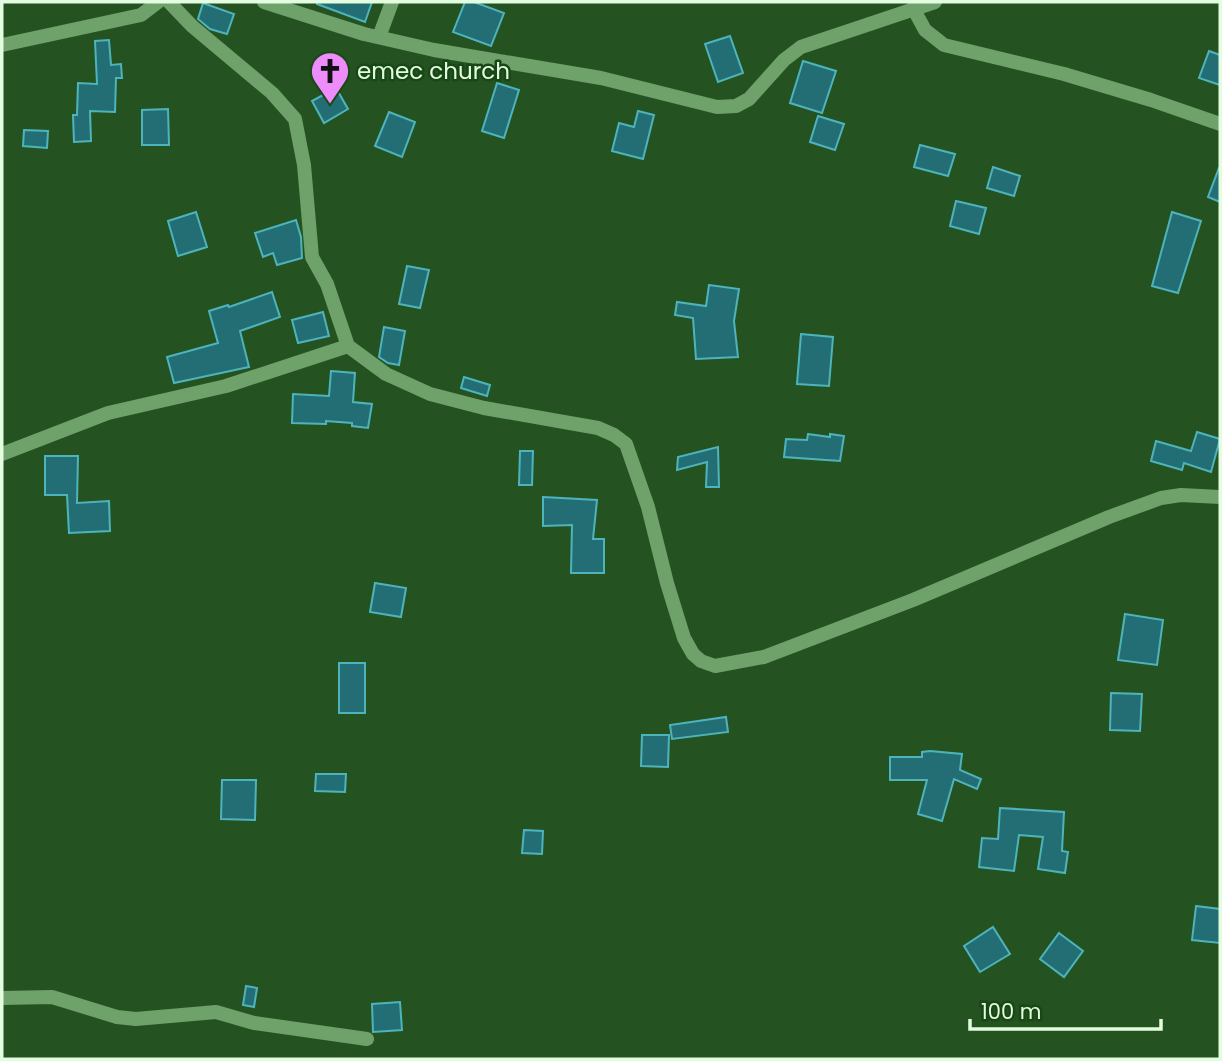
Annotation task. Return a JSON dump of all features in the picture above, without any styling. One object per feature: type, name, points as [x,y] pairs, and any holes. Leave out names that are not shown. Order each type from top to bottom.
[{"type":"street","points":[[2,45],[141,15],[158,2]]},
{"type":"street","points":[[169,2],[192,26],[272,93],[295,120],[304,165],[312,257],[327,284],[348,346],[386,374],[430,394],[484,408],[598,428],[626,444],[648,507],[684,638],[693,654],[701,661],[715,666],[764,657],[913,600],[1109,517],[1161,498],[1181,495],[1220,497]]},
{"type":"street","points":[[264,2],[379,37],[434,50],[601,78],[717,107],[736,106],[748,99],[784,60],[801,47],[935,2]]},
{"type":"street","points":[[379,37],[391,2]]},
{"type":"street","points":[[912,8],[925,30],[944,45],[1139,96],[1220,124]]},
{"type":"street","points":[[2,454],[108,413],[226,386],[348,346]]},
{"type":"street","points":[[2,998],[52,997],[117,1017],[135,1019],[216,1012],[254,1023],[367,1039]]},
{"type":"building","points":[[317,2],[372,2],[365,22]]},
{"type":"building","points":[[465,2],[474,2],[504,13],[491,46],[453,32]]},
{"type":"building","points":[[203,3],[234,14],[227,34],[210,29],[198,19]]},
{"type":"building","points":[[730,36],[743,73],[718,82],[705,44]]},
{"type":"building","points":[[109,40],[111,65],[121,64],[122,78],[116,78],[115,112],[90,111],[91,141],[74,142],[73,115],[77,115],[78,83],[97,84],[95,41]]},
{"type":"building","points":[[1209,51],[1220,55],[1220,85],[1199,78]]},
{"type":"building","points":[[803,61],[836,71],[822,113],[790,103]]},
{"type":"building","points":[[497,83],[519,90],[504,138],[482,131]]},
{"type":"building","name":"emec church","points":[[336,88],[348,109],[324,123],[312,101]]},
{"type":"building","points":[[168,109],[169,145],[142,145],[142,110]]},
{"type":"building","points":[[638,111],[654,115],[643,159],[612,151],[619,123],[634,127]]},
{"type":"building","points":[[389,112],[415,122],[402,157],[375,146]]},
{"type":"building","points":[[818,116],[844,124],[835,150],[810,142]]},
{"type":"building","points":[[24,130],[48,131],[47,148],[23,146]]},
{"type":"building","points":[[920,145],[955,154],[948,176],[914,167]]},
{"type":"building","points":[[993,167],[1020,176],[1014,196],[987,188]]},
{"type":"building","points":[[1220,168],[1220,202],[1208,197]]},
{"type":"building","points":[[956,201],[986,208],[979,234],[950,226]]},
{"type":"building","points":[[196,212],[207,247],[178,256],[168,221]]},
{"type":"building","points":[[1172,212],[1201,221],[1178,293],[1152,286]]},
{"type":"building","points":[[296,220],[301,237],[302,258],[277,265],[273,253],[263,257],[255,233]]},
{"type":"building","points":[[407,266],[429,270],[420,308],[399,304]]},
{"type":"building","points":[[709,285],[739,289],[734,321],[738,357],[696,359],[693,318],[675,315],[677,302],[706,306]]},
{"type":"building","points":[[272,292],[280,317],[240,331],[249,367],[174,383],[167,357],[218,343],[209,311]]},
{"type":"building","points":[[323,312],[329,336],[298,343],[292,320]]},
{"type":"building","points":[[384,327],[405,331],[399,365],[388,363],[379,357]]},
{"type":"building","points":[[801,334],[833,337],[829,386],[797,384]]},
{"type":"building","points":[[331,371],[355,373],[353,402],[372,404],[368,428],[352,426],[352,423],[326,421],[326,424],[292,423],[293,394],[329,396]]},
{"type":"building","points":[[464,377],[490,385],[487,396],[461,388]]},
{"type":"building","points":[[1197,432],[1220,439],[1211,472],[1184,463],[1182,470],[1151,461],[1156,441],[1191,451]]},
{"type":"building","points":[[808,434],[844,436],[840,461],[784,457],[786,439],[807,440]]},
{"type":"building","points":[[718,447],[719,487],[706,487],[707,462],[677,470],[678,457]]},
{"type":"building","points":[[520,451],[533,451],[532,485],[519,485]]},
{"type":"building","points":[[45,456],[78,456],[77,503],[109,501],[110,531],[69,533],[67,495],[45,495]]},
{"type":"building","points":[[543,497],[597,500],[593,539],[604,539],[604,573],[571,573],[572,525],[543,526]]},
{"type":"building","points":[[375,583],[406,588],[401,617],[370,612]]},
{"type":"building","points":[[1125,614],[1163,620],[1157,665],[1118,660]]},
{"type":"building","points":[[339,663],[365,663],[365,713],[339,713]]},
{"type":"building","points":[[1111,693],[1142,694],[1140,731],[1110,730]]},
{"type":"building","points":[[726,717],[728,732],[672,739],[670,725]]},
{"type":"building","points":[[642,735],[669,735],[668,767],[641,766]]},
{"type":"building","points":[[922,752],[962,754],[960,770],[981,779],[977,789],[954,779],[942,821],[918,814],[927,780],[890,780],[890,757],[922,757]]},
{"type":"building","points":[[316,774],[346,774],[345,792],[315,791]]},
{"type":"building","points":[[222,780],[256,780],[255,820],[221,819]]},
{"type":"building","points":[[1000,808],[1064,812],[1062,851],[1068,852],[1065,873],[1038,869],[1043,837],[1019,835],[1014,871],[979,867],[982,838],[998,839]]},
{"type":"building","points":[[524,830],[543,831],[542,854],[522,853]]},
{"type":"building","points":[[1196,906],[1220,909],[1220,943],[1192,940]]},
{"type":"building","points":[[993,927],[1010,954],[980,972],[964,946]]},
{"type":"building","points":[[1059,933],[1083,951],[1064,977],[1040,959]]},
{"type":"building","points":[[246,986],[257,988],[254,1007],[243,1005]]},
{"type":"building","points":[[400,1002],[402,1030],[373,1032],[372,1004]]},
{"type":"place","name":"emec church","points":[[330,105]]}]
